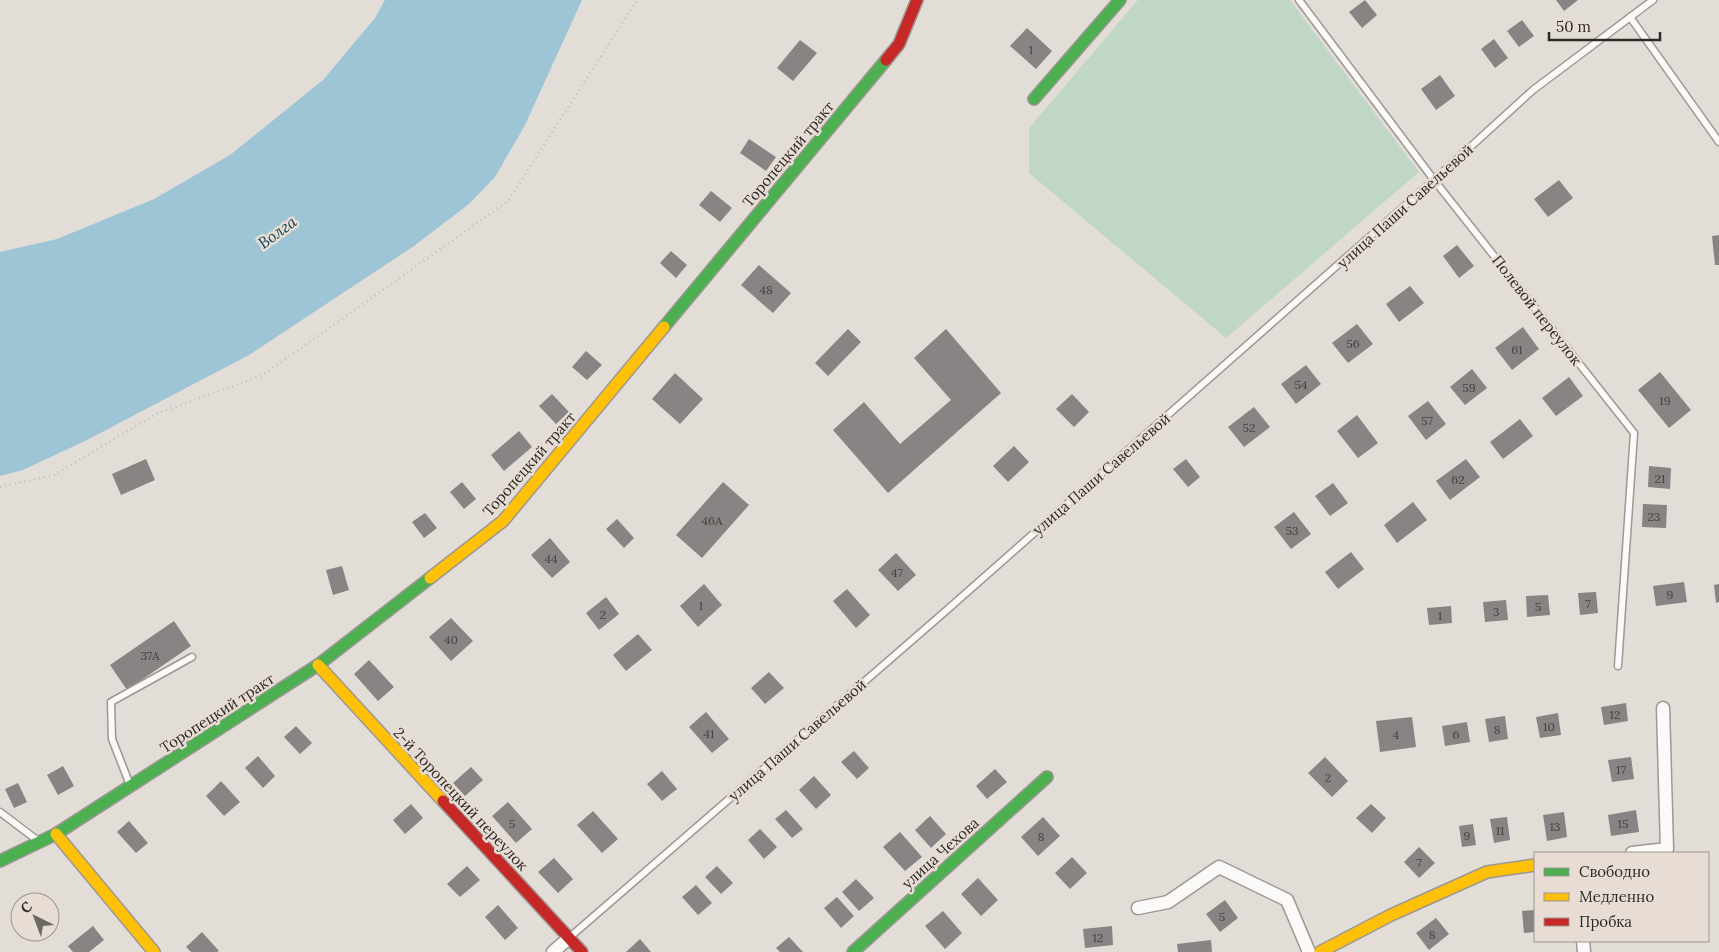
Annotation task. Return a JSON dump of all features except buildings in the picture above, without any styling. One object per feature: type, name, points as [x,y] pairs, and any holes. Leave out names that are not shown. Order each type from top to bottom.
[{"type":"main road","name":"Торопецкий тракт","points":[[0,861],[56,834],[318,665],[503,520],[899,44],[917,0]]},
{"type":"main road","points":[[1034,99],[1120,0]]},
{"type":"main road","name":"2-й Торопецкий переулок","points":[[318,665],[582,952]]},
{"type":"main road","name":"улица Чехова","points":[[853,952],[1047,777]]},
{"type":"main road","points":[[56,834],[154,952]]},
{"type":"main road","points":[[1320,952],[1391,915],[1487,872],[1534,866]]},
{"type":"street","points":[[1641,852],[1667,849],[1663,708]]},
{"type":"street","points":[[1138,908],[1168,902],[1219,867],[1287,900],[1309,952]]},
{"type":"street","name":"улица Паши Савельевой","points":[[553,952],[569,938]]},
{"type":"lane","name":"Полевой переулок","points":[[1299,0],[1434,180],[1634,433],[1618,666]]},
{"type":"lane","name":"улица Паши Савельевой","points":[[569,938],[940,616],[1434,180],[1533,90],[1653,0]]},
{"type":"lane","points":[[1630,17],[1719,142]]},
{"type":"lane","points":[[130,786],[112,738],[111,702],[192,657]]},
{"type":"lane","points":[[0,812],[40,842]]},
{"type":"path","points":[[0,487],[54,475],[156,414],[263,375],[508,201],[637,0]]},
{"type":"green space","points":[[1138,0],[1290,0],[1419,172],[1226,338],[1029,173],[1029,128]]},
{"type":"water","name":"Волга","points":[[385,0],[582,0],[525,125],[495,177],[469,204],[414,246],[249,355],[85,441],[23,470],[0,476],[0,252],[57,239],[154,199],[230,155],[323,80],[375,18]]},
{"type":"traffic: fast","points":[[1034,99],[1120,0]]},
{"type":"traffic: fast","points":[[664,327],[886,60]]},
{"type":"traffic: fast","points":[[0,861],[56,834],[318,665],[430,578]]},
{"type":"traffic: fast","points":[[853,952],[1047,777]]},
{"type":"traffic: slow","points":[[430,578],[503,521],[664,327]]},
{"type":"traffic: slow","points":[[318,665],[443,801]]},
{"type":"traffic: slow","points":[[56,834],[154,952]]},
{"type":"traffic: slow","points":[[1320,952],[1391,915],[1487,872],[1534,865]]},
{"type":"traffic: jam","points":[[886,60],[899,44],[917,0]]},
{"type":"traffic: jam","points":[[443,801],[582,952]]}]
